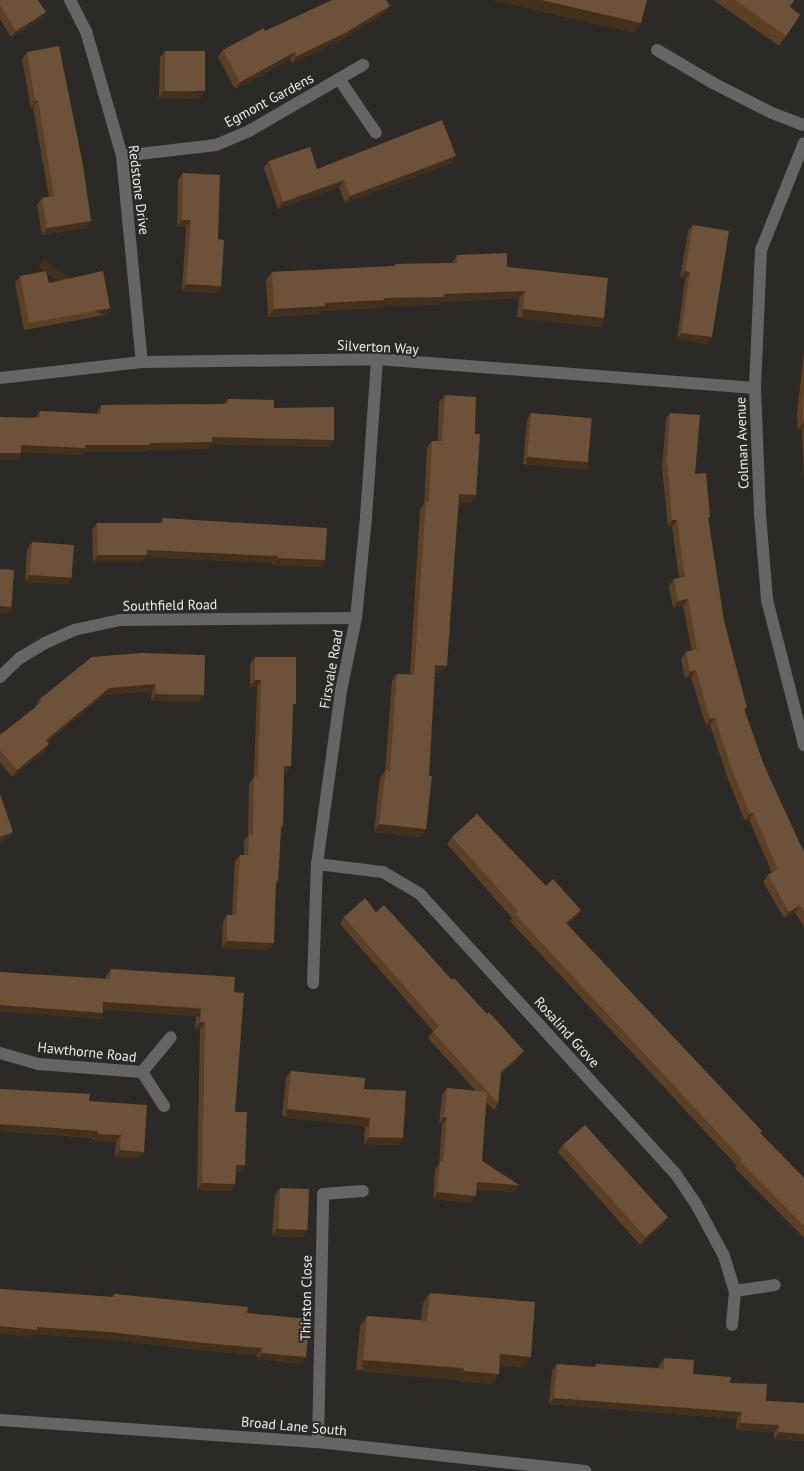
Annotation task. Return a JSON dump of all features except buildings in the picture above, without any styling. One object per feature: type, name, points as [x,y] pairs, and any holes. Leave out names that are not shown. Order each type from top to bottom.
[{"type":"street","name":"Redstone Drive","points":[[70,0],[86,31],[122,156],[142,362]]},
{"type":"street","points":[[657,50],[772,113],[804,124]]},
{"type":"street","name":"Egmont Gardens","points":[[122,156],[216,145],[249,131],[363,65]]},
{"type":"street","points":[[339,79],[376,133]]},
{"type":"street","name":"Colman Avenue","points":[[804,143],[761,250],[755,388],[760,514],[767,600],[804,745]]},
{"type":"street","name":"Silverton Way","points":[[0,378],[142,362],[377,360],[755,388]]},
{"type":"street","name":"Firsvale Road","points":[[313,983],[317,864],[342,691],[356,618],[366,517],[377,360]]},
{"type":"street","name":"Southfield Road","points":[[0,677],[20,658],[74,630],[120,620],[356,618]]},
{"type":"street","name":"Rosalind Grove","points":[[317,864],[383,872],[420,894],[675,1173],[696,1204],[724,1256],[735,1291],[732,1326]]},
{"type":"street","name":"Hawthorne Road","points":[[142,1072],[171,1037]]},
{"type":"street","name":"Hawthorne Road","points":[[0,1053],[38,1064],[142,1072]]},
{"type":"street","name":"Hawthorne Road","points":[[142,1072],[164,1106]]},
{"type":"street","name":"Thirston Close","points":[[318,1442],[323,1194],[363,1190]]},
{"type":"street","points":[[735,1291],[775,1285]]},
{"type":"street","name":"Broad Lane South","points":[[0,1420],[318,1442],[585,1471]]}]
